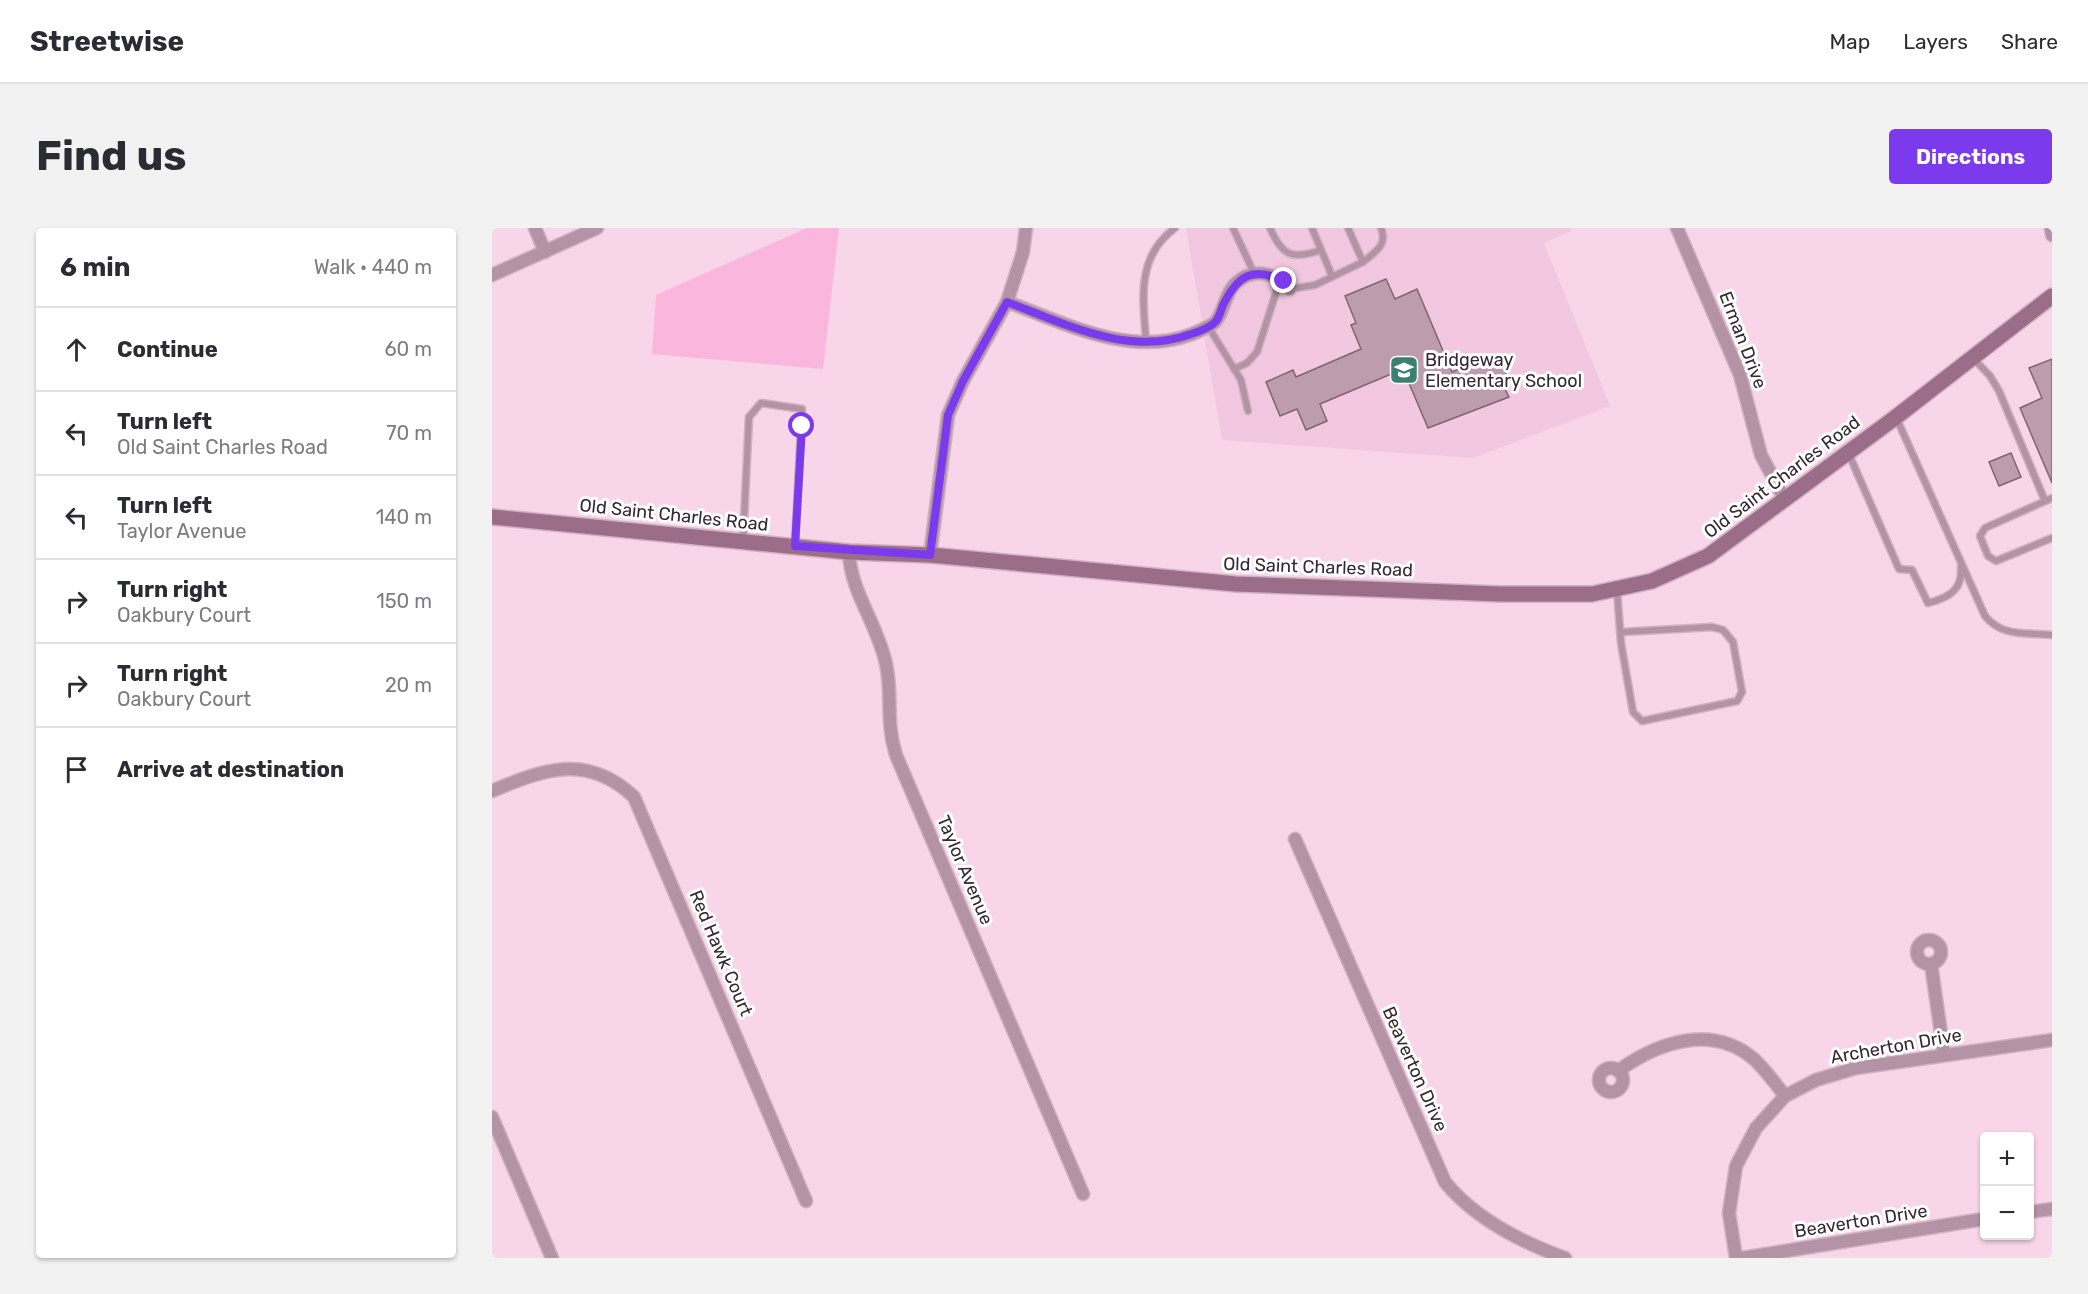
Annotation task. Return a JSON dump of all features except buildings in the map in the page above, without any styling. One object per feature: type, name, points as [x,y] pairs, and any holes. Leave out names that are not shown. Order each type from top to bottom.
[{"type":"street","points":[[535,228],[545,252]]},
{"type":"street","points":[[492,275],[597,228]]},
{"type":"street","points":[[930,555],[948,415],[963,381],[1007,302],[1023,252],[1026,228]]},
{"type":"street","name":"Erman Drive","points":[[1677,228],[1740,375],[1761,455],[1785,500]]},
{"type":"street","points":[[2051,228],[2052,235]]},
{"type":"street","points":[[1007,302],[1119,341],[1146,341],[1191,334],[1215,322],[1234,285],[1254,273],[1260,272],[1280,280],[1290,289]]},
{"type":"street","name":"Old Saint Charles Road","points":[[492,517],[849,552],[930,555],[1236,584],[1570,595],[1617,590],[1671,574],[1708,556],[1896,417],[2052,296]]},
{"type":"street","name":"Taylor Avenue","points":[[849,552],[850,572],[880,639],[887,668],[888,720],[896,755],[1083,1194]]},
{"type":"street","name":"Red Hawk Court","points":[[492,791],[534,773],[559,769],[588,770],[612,780],[634,797],[806,1201]]},
{"type":"street","name":"Beaverton Drive","points":[[1295,839],[1445,1182],[1476,1214],[1537,1253],[1565,1258]]},
{"type":"street","points":[[1930,964],[1944,1054]]},
{"type":"street","points":[[1618,1071],[1652,1049],[1669,1043],[1709,1040],[1734,1047],[1754,1060],[1785,1096]]},
{"type":"street","name":"Archerton Drive","points":[[1736,1258],[1729,1213],[1736,1166],[1756,1128],[1785,1096],[1816,1080],[1856,1068],[2052,1040]]},
{"type":"street","points":[[492,1117],[552,1258]]},
{"type":"street","points":[[2034,1211],[2052,1209]]},
{"type":"street","name":"Beaverton Drive","points":[[1742,1258],[1980,1221]]},
{"type":"lane","points":[[1146,341],[1144,275],[1154,249],[1174,228]]},
{"type":"lane","points":[[1233,228],[1254,273]]},
{"type":"lane","points":[[1270,228],[1280,249],[1290,255],[1303,257],[1321,250]]},
{"type":"lane","points":[[1312,228],[1332,276]]},
{"type":"lane","points":[[1348,228],[1363,262]]},
{"type":"lane","points":[[1290,289],[1315,285],[1363,262],[1383,243],[1382,228]]},
{"type":"lane","points":[[1234,369],[1247,363],[1257,352],[1280,280]]},
{"type":"lane","points":[[1208,326],[1241,380],[1248,411]]},
{"type":"lane","points":[[1973,357],[1990,376],[1999,391],[2049,499],[1985,528],[1980,536],[1988,556],[1996,561],[2052,538]]},
{"type":"lane","points":[[743,541],[749,417],[761,403],[802,409],[795,546]]},
{"type":"lane","points":[[1896,417],[1982,610],[1994,625],[2016,634],[2052,635]]},
{"type":"lane","points":[[1848,452],[1899,569],[1912,570],[1928,603],[1947,597],[1957,588],[1961,576],[1960,562]]},
{"type":"lane","points":[[1617,590],[1622,632],[1621,643],[1633,712],[1637,718],[1642,721],[1737,701],[1742,692],[1733,642],[1723,630],[1713,627],[1622,632]]},
{"type":"shaded area","points":[[807,228],[839,228],[823,369],[652,354],[656,295]]},
{"type":"shaded area","name":"Bridgeway Elementary School","points":[[1186,228],[1570,228],[1571,231],[1544,243],[1610,406],[1473,458],[1222,440]]},
{"type":"place","name":"Bridgeway Elementary School","points":[[1404,370]]},
{"type":"route","points":[[802,426],[795,546],[862,553],[930,555],[940,462],[948,415],[963,381],[1007,302],[1119,341],[1161,341],[1191,334],[1215,322],[1234,285],[1254,273],[1272,275],[1284,281]]}]
